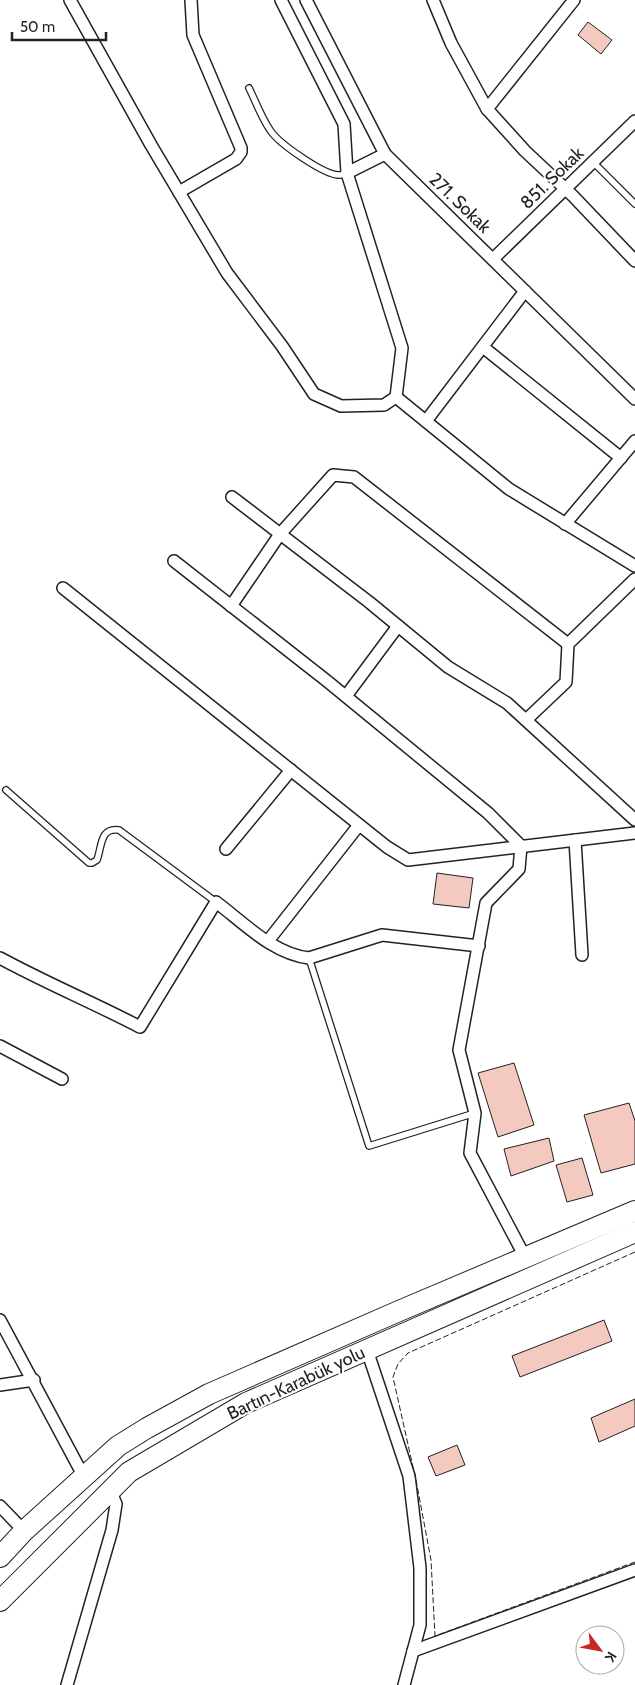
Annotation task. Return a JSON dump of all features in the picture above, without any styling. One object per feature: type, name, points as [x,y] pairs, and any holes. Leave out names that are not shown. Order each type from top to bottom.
[{"type":"highway","name":"Bartın-Karabük yolu","points":[[0,1557],[24,1531],[118,1446],[209,1394],[635,1211]]},
{"type":"highway","name":"Bartın-Karabük yolu","points":[[0,1601],[129,1472],[246,1403],[635,1232]]},
{"type":"street","points":[[70,0],[227,273],[282,346],[314,394],[341,406],[384,405],[396,397],[402,348],[347,174],[344,124],[281,0]]},
{"type":"street","points":[[179,192],[236,159],[241,152],[241,148],[193,35],[191,0]]},
{"type":"street","name":"271. Sokak","points":[[306,0],[385,154],[635,399]]},
{"type":"street","points":[[433,0],[451,43],[487,109],[525,151],[635,261]]},
{"type":"street","points":[[487,109],[574,0]]},
{"type":"street","name":"851. Sokak","points":[[493,259],[635,121]]},
{"type":"street","points":[[347,174],[385,154]]},
{"type":"street","points":[[426,421],[525,291]]},
{"type":"street","points":[[483,347],[621,458]]},
{"type":"street","points":[[396,397],[509,489],[635,566]]},
{"type":"street","points":[[565,524],[635,441]]},
{"type":"street","points":[[231,606],[280,534],[333,475],[354,476],[568,644]]},
{"type":"street","points":[[232,497],[448,667],[507,703],[635,820]]},
{"type":"street","points":[[174,561],[346,696],[488,813],[521,846]]},
{"type":"street","points":[[526,720],[566,682],[568,644],[635,579]]},
{"type":"street","points":[[63,588],[359,825],[387,847],[408,860],[635,833]]},
{"type":"street","points":[[346,696],[398,626]]},
{"type":"street","points":[[226,849],[291,770]]},
{"type":"street","points":[[268,941],[359,825]]},
{"type":"street","points":[[575,840],[582,955]]},
{"type":"street","points":[[521,846],[518,869],[486,904],[459,1050],[475,1113],[470,1153],[525,1257]]},
{"type":"street","points":[[0,958],[33,976],[98,1005],[140,1027],[216,902],[268,941],[288,953],[308,958],[382,935],[479,946]]},
{"type":"street","points":[[0,1046],[62,1079]]},
{"type":"street","points":[[0,1320],[34,1380],[84,1477]]},
{"type":"street","points":[[368,1350],[409,1476],[420,1568],[420,1625],[404,1685]]},
{"type":"street","points":[[0,1385],[34,1380]]},
{"type":"street","points":[[67,1685],[112,1530],[116,1504],[110,1490]]},
{"type":"street","points":[[0,1506],[24,1531]]},
{"type":"street","points":[[414,1652],[635,1570]]},
{"type":"lane","points":[[249,88],[270,131],[286,146],[315,166],[329,173],[339,176],[347,174]]},
{"type":"lane","points":[[593,162],[635,204]]},
{"type":"lane","points":[[6,790],[89,863],[98,860],[102,840],[106,833],[112,830],[120,830],[216,902]]},
{"type":"lane","points":[[308,958],[370,1146],[475,1113]]},
{"type":"building","points":[[588,22],[612,40],[601,54],[578,35]]},
{"type":"building","points":[[437,873],[473,878],[469,908],[433,904]]},
{"type":"building","points":[[514,1063],[534,1125],[498,1137],[478,1073]]},
{"type":"building","points":[[629,1103],[635,1121],[635,1164],[601,1173],[584,1115]]},
{"type":"building","points":[[549,1138],[554,1161],[511,1176],[504,1149]]},
{"type":"building","points":[[582,1158],[593,1195],[567,1202],[556,1165]]},
{"type":"building","points":[[604,1320],[612,1341],[520,1377],[512,1356]]},
{"type":"building","points":[[635,1399],[635,1426],[599,1442],[591,1418]]},
{"type":"building","points":[[457,1445],[465,1465],[436,1476],[428,1457]]},
{"type":"fence","points":[[635,1252],[408,1353],[398,1364],[393,1377],[417,1485],[431,1560],[435,1636],[635,1562]]}]
